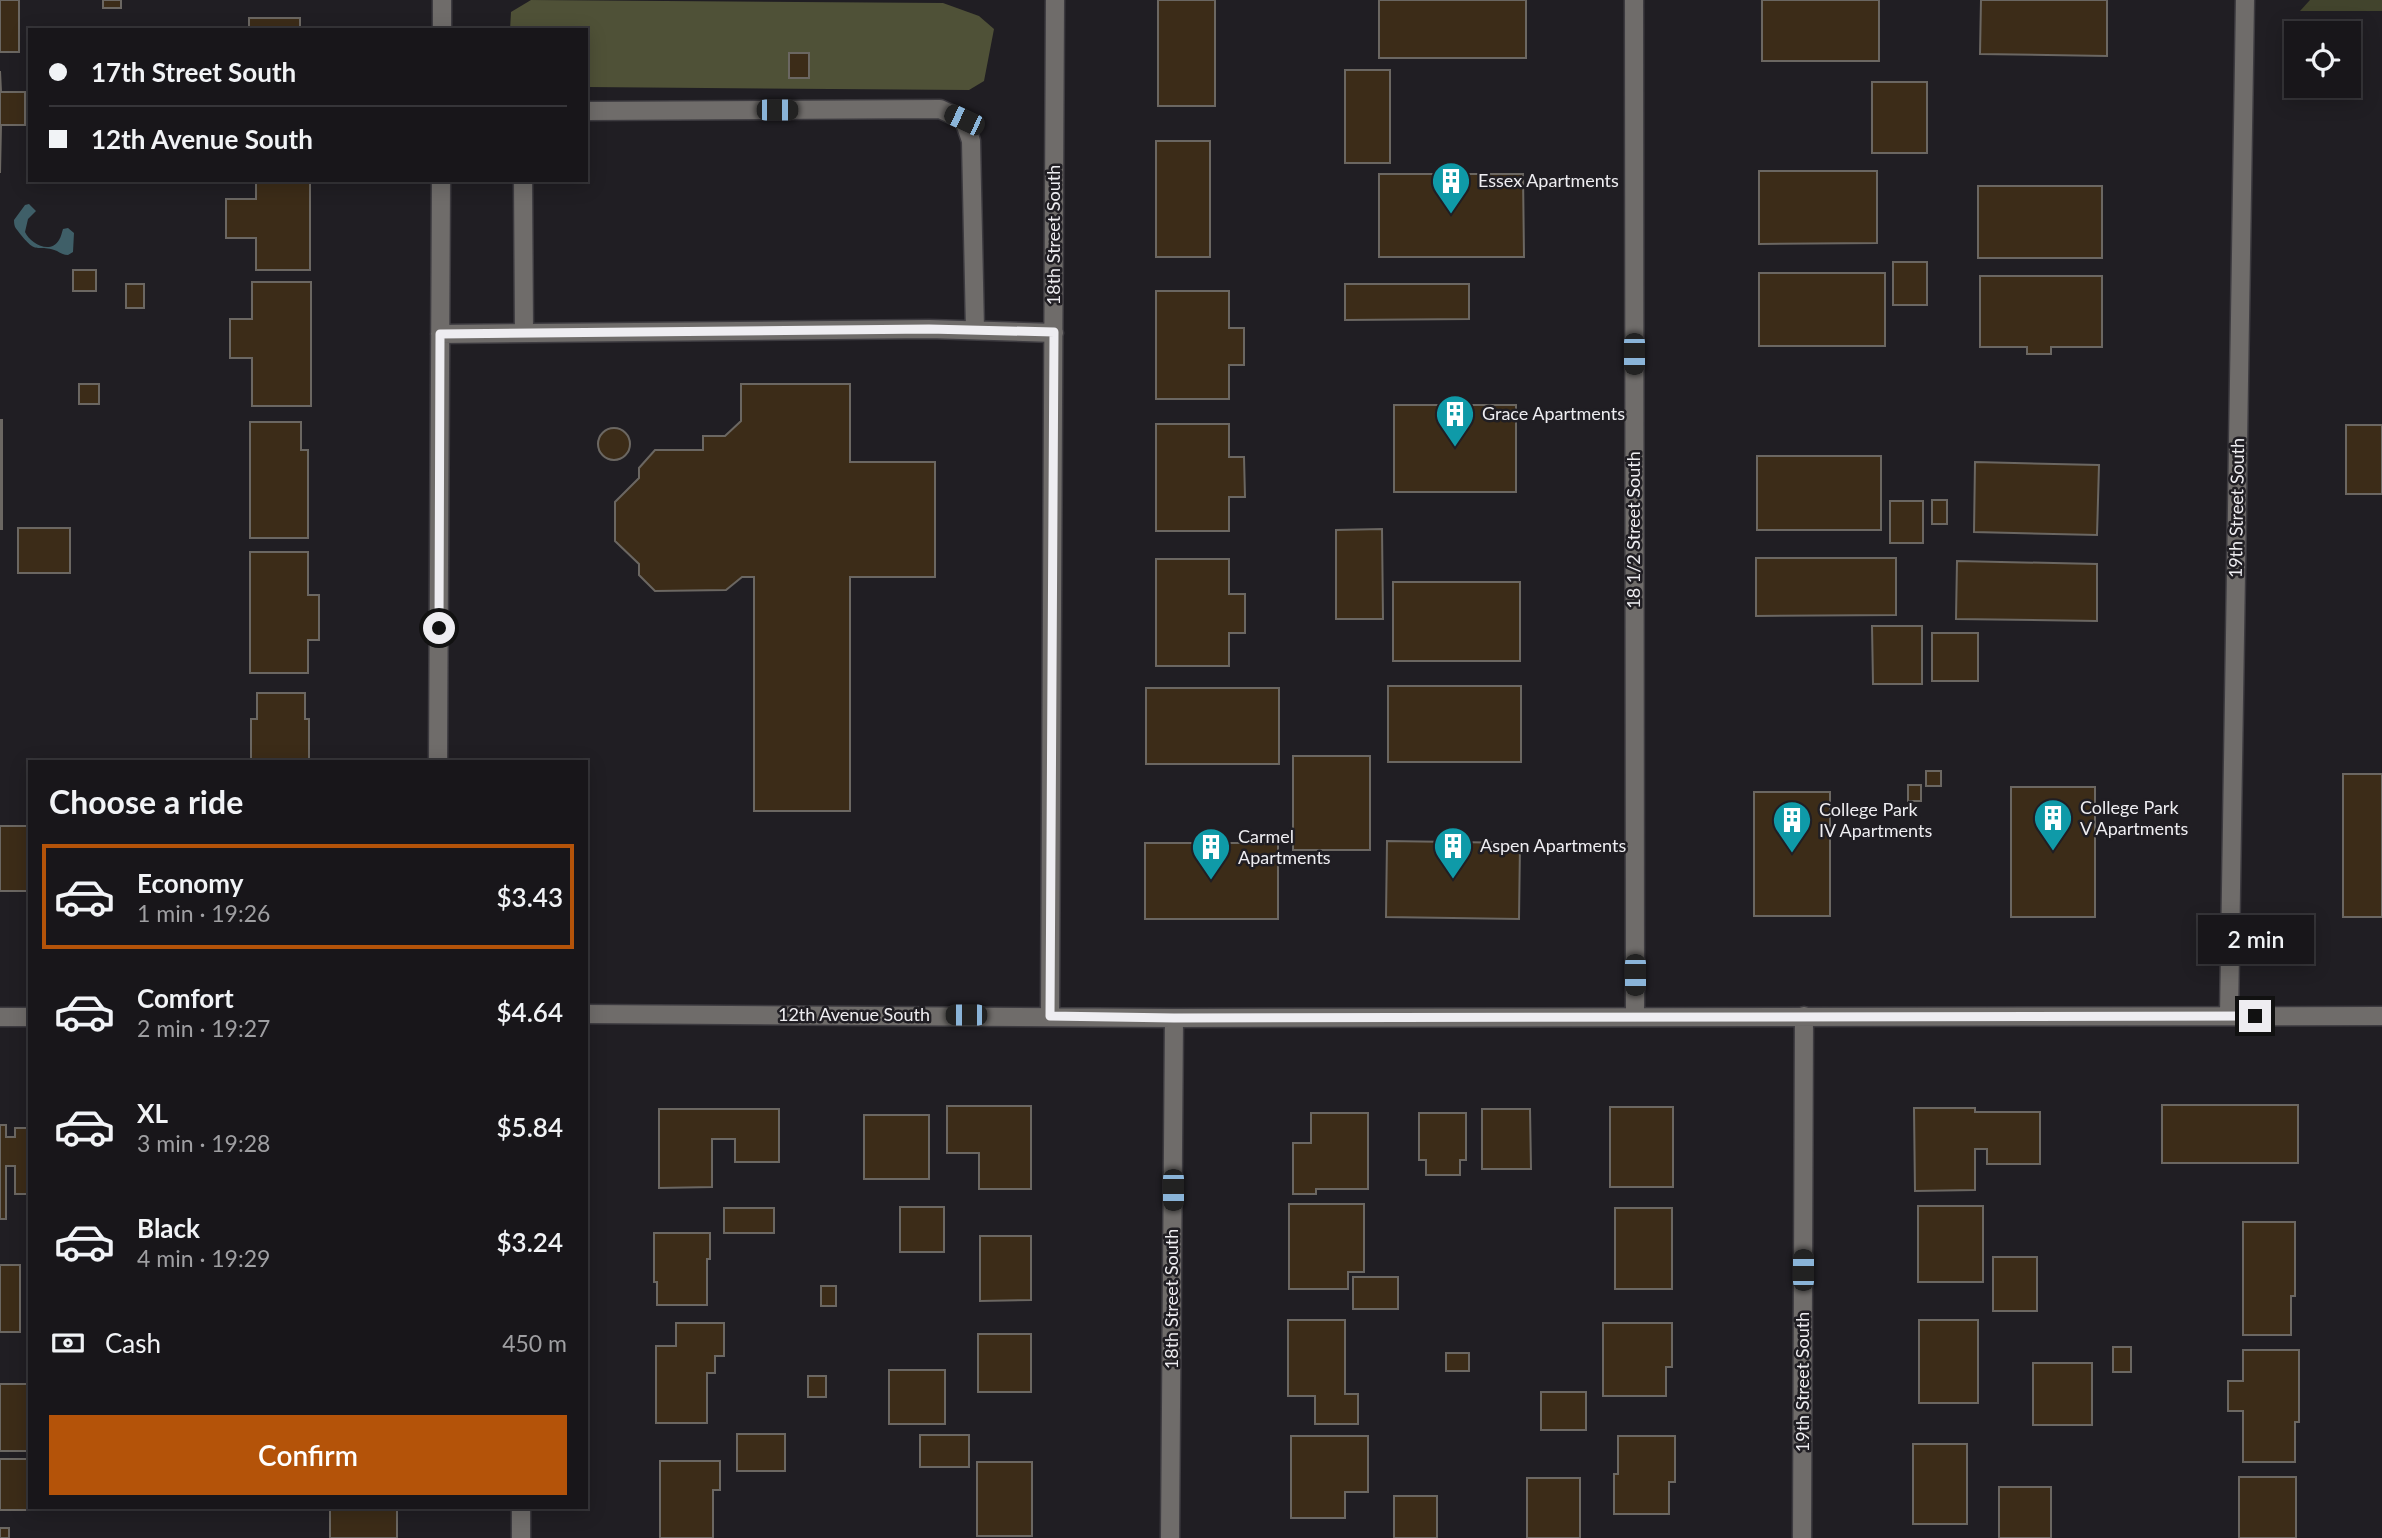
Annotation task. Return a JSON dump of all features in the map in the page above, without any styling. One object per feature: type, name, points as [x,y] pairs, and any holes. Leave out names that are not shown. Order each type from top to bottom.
[{"type":"street","points":[[442,0],[442,28]]},
{"type":"street","name":"18th Street South","points":[[1050,1016],[1055,0]]},
{"type":"street","name":"18 1/2 Street South","points":[[1634,0],[1635,1017]]},
{"type":"street","name":"19th Street South","points":[[2229,1016],[2245,0]]},
{"type":"street","points":[[588,111],[940,109],[964,120],[971,141],[975,330]]},
{"type":"street","points":[[438,760],[441,182]]},
{"type":"street","points":[[523,182],[524,333]]},
{"type":"street","points":[[440,334],[975,330],[1054,332]]},
{"type":"street","name":"12th Avenue South","points":[[588,1014],[1174,1018],[2382,1016]]},
{"type":"street","name":"19th Street South","points":[[1802,1538],[1804,1016]]},
{"type":"street","points":[[0,1017],[28,1017]]},
{"type":"street","name":"18th Street South","points":[[1170,1538],[1174,1018]]},
{"type":"street","points":[[521,1509],[521,1538]]},
{"type":"green space","points":[[531,0],[943,3],[979,16],[994,29],[984,81],[969,90],[588,87],[588,28],[510,28],[511,12]]},
{"type":"green space","points":[[2310,0],[2382,0],[2382,11],[2300,11]]},
{"type":"water","points":[[29,204],[36,211],[28,219],[25,232],[28,236],[41,246],[51,247],[59,240],[63,229],[68,228],[74,233],[73,252],[65,255],[34,247],[27,241],[14,225],[14,220],[25,205]]},
{"type":"building","points":[[0,0],[19,0],[19,52],[0,52]]},
{"type":"building","points":[[103,0],[121,0],[121,8],[103,8]]},
{"type":"building","points":[[1158,0],[1215,0],[1215,106],[1158,106]]},
{"type":"building","points":[[1379,0],[1526,0],[1526,58],[1379,58]]},
{"type":"building","points":[[1762,0],[1879,0],[1879,61],[1762,61]]},
{"type":"building","points":[[1981,0],[2107,0],[2107,56],[1980,54]]},
{"type":"building","points":[[249,18],[300,18],[300,28],[249,28]]},
{"type":"building","points":[[789,53],[809,53],[809,78],[789,78]]},
{"type":"building","points":[[1345,70],[1390,70],[1390,163],[1345,163]]},
{"type":"building","points":[[0,71],[1,92],[25,92],[25,125],[1,125],[0,173]]},
{"type":"building","points":[[1872,82],[1927,82],[1927,153],[1872,153]]},
{"type":"building","points":[[1156,141],[1210,141],[1210,257],[1156,257]]},
{"type":"building","points":[[1759,171],[1877,171],[1877,243],[1759,244]]},
{"type":"building","name":"Essex Apartments","points":[[1379,174],[1523,174],[1524,257],[1379,257]]},
{"type":"building","points":[[256,182],[310,182],[310,270],[256,270],[256,238],[226,238],[226,199],[256,199]]},
{"type":"building","points":[[1978,186],[2102,186],[2102,258],[1978,258]]},
{"type":"building","points":[[1893,262],[1927,262],[1927,305],[1893,305]]},
{"type":"building","points":[[73,270],[96,270],[96,291],[73,291]]},
{"type":"building","points":[[1759,273],[1885,273],[1885,346],[1759,346]]},
{"type":"building","points":[[1980,276],[2102,276],[2102,347],[2051,347],[2051,354],[2027,354],[2027,347],[1980,347]]},
{"type":"building","points":[[252,282],[311,282],[311,406],[252,406],[252,358],[230,358],[230,319],[252,319]]},
{"type":"building","points":[[126,284],[144,284],[144,308],[126,308]]},
{"type":"building","points":[[1345,284],[1469,284],[1469,319],[1345,320]]},
{"type":"building","points":[[1156,291],[1229,291],[1229,328],[1244,328],[1244,365],[1229,365],[1229,399],[1156,399]]},
{"type":"building","points":[[79,384],[99,384],[99,404],[79,404]]},
{"type":"building","points":[[741,384],[850,384],[850,462],[935,462],[935,577],[850,577],[850,811],[754,811],[754,577],[742,577],[726,590],[655,591],[639,575],[639,564],[615,541],[615,502],[639,478],[639,468],[655,450],[703,450],[703,436],[725,436],[741,421]]},
{"type":"building","name":"Grace Apartments","points":[[1394,405],[1516,405],[1516,492],[1394,492]]},
{"type":"building","points":[[2,420],[2,529],[0,529]]},
{"type":"building","points":[[250,422],[301,422],[301,450],[308,450],[308,538],[250,538]]},
{"type":"building","points":[[1156,424],[1229,424],[1229,457],[1244,457],[1245,497],[1229,497],[1229,531],[1156,531]]},
{"type":"building","points":[[2346,425],[2382,425],[2382,494],[2346,494]]},
{"type":"building","points":[[614,428],[625,433],[630,444],[625,455],[614,460],[603,455],[598,444],[603,433]]},
{"type":"building","points":[[1757,456],[1881,456],[1881,530],[1757,530]]},
{"type":"building","points":[[1975,462],[2099,465],[2097,535],[1974,532]]},
{"type":"building","points":[[1932,500],[1947,500],[1947,524],[1932,524]]},
{"type":"building","points":[[1890,501],[1923,501],[1923,543],[1890,543]]},
{"type":"building","points":[[18,528],[70,528],[70,573],[18,573]]},
{"type":"building","points":[[1382,529],[1383,619],[1336,619],[1336,530]]},
{"type":"building","points":[[250,552],[308,552],[308,595],[319,595],[319,640],[308,640],[308,673],[250,673]]},
{"type":"building","points":[[1756,558],[1896,558],[1896,615],[1756,616]]},
{"type":"building","points":[[1156,559],[1229,559],[1229,594],[1245,594],[1245,633],[1229,633],[1229,666],[1156,666]]},
{"type":"building","points":[[1957,561],[2097,564],[2097,621],[1956,619]]},
{"type":"building","points":[[1393,582],[1520,582],[1520,661],[1393,661]]},
{"type":"building","points":[[1872,626],[1922,626],[1922,684],[1873,684]]},
{"type":"building","points":[[1932,633],[1978,633],[1978,681],[1932,681]]},
{"type":"building","points":[[1388,686],[1521,686],[1521,762],[1388,762]]},
{"type":"building","points":[[1146,688],[1279,688],[1279,764],[1146,764]]},
{"type":"building","points":[[257,693],[305,693],[305,719],[309,719],[309,760],[251,760],[251,719],[257,719]]},
{"type":"building","points":[[1293,756],[1370,756],[1370,850],[1293,850]]},
{"type":"building","points":[[1926,771],[1941,771],[1941,786],[1926,786]]},
{"type":"building","points":[[2343,774],[2382,774],[2382,917],[2343,917]]},
{"type":"building","points":[[1908,785],[1921,785],[1921,801],[1908,801]]},
{"type":"building","name":"College Park V Apartments","points":[[2011,787],[2095,787],[2095,917],[2011,917]]},
{"type":"building","name":"College Park IV Apartments","points":[[1754,792],[1830,792],[1830,916],[1754,916]]},
{"type":"building","points":[[0,826],[28,826],[28,891],[0,891]]},
{"type":"building","name":"Aspen Apartments","points":[[1387,841],[1520,843],[1519,919],[1386,917]]},
{"type":"building","name":"Carmel Apartments","points":[[1145,843],[1278,843],[1278,919],[1145,919]]},
{"type":"building","points":[[2162,1105],[2298,1105],[2298,1163],[2162,1163]]},
{"type":"building","points":[[947,1106],[1031,1106],[1031,1189],[979,1189],[979,1153],[947,1153]]},
{"type":"building","points":[[1610,1107],[1673,1107],[1673,1187],[1610,1187]]},
{"type":"building","points":[[1914,1108],[2040,1112],[2040,1164],[1987,1164],[1987,1149],[1975,1149],[1975,1190],[1915,1191]]},
{"type":"building","points":[[659,1109],[779,1109],[779,1162],[735,1162],[735,1139],[712,1139],[712,1187],[659,1188]]},
{"type":"building","points":[[1482,1109],[1530,1109],[1531,1169],[1482,1169]]},
{"type":"building","points":[[1311,1113],[1368,1113],[1368,1189],[1316,1189],[1316,1194],[1293,1194],[1293,1143],[1311,1143]]},
{"type":"building","points":[[1419,1113],[1466,1113],[1466,1160],[1460,1160],[1460,1175],[1426,1175],[1426,1160],[1419,1160]]},
{"type":"building","points":[[864,1115],[929,1115],[929,1179],[864,1179]]},
{"type":"building","points":[[0,1125],[6,1125],[6,1137],[15,1137],[15,1128],[28,1128],[28,1194],[15,1194],[15,1166],[6,1166],[6,1219],[0,1219]]},
{"type":"building","points":[[1289,1204],[1364,1204],[1364,1272],[1348,1272],[1348,1289],[1289,1289]]},
{"type":"building","points":[[1918,1206],[1983,1206],[1983,1282],[1918,1282]]},
{"type":"building","points":[[900,1207],[944,1207],[944,1252],[900,1252]]},
{"type":"building","points":[[724,1208],[774,1208],[774,1233],[724,1233]]},
{"type":"building","points":[[1615,1208],[1672,1208],[1672,1289],[1615,1289]]},
{"type":"building","points":[[2243,1222],[2295,1222],[2295,1296],[2291,1296],[2291,1335],[2243,1335]]},
{"type":"building","points":[[654,1233],[710,1233],[707,1305],[657,1305]]},
{"type":"building","points":[[980,1236],[1031,1236],[1031,1300],[980,1301]]},
{"type":"building","points":[[1993,1257],[2037,1257],[2037,1311],[1993,1311]]},
{"type":"building","points":[[0,1265],[20,1265],[20,1332],[0,1332]]},
{"type":"building","points":[[1353,1277],[1398,1277],[1398,1309],[1353,1309]]},
{"type":"building","points":[[821,1286],[836,1286],[836,1306],[821,1306]]},
{"type":"building","points":[[1288,1320],[1345,1320],[1345,1394],[1358,1394],[1358,1424],[1315,1424],[1315,1396],[1288,1396]]},
{"type":"building","points":[[1919,1320],[1978,1320],[1978,1403],[1919,1403]]},
{"type":"building","points":[[676,1323],[724,1323],[724,1356],[715,1356],[715,1373],[707,1373],[707,1423],[656,1423],[656,1346],[676,1346]]},
{"type":"building","points":[[1603,1323],[1672,1323],[1672,1367],[1666,1367],[1666,1396],[1603,1396]]},
{"type":"building","points":[[978,1334],[1031,1334],[1031,1392],[978,1392]]},
{"type":"building","points":[[2113,1347],[2131,1347],[2131,1372],[2113,1372]]},
{"type":"building","points":[[2243,1350],[2299,1350],[2299,1422],[2295,1422],[2295,1462],[2243,1462],[2243,1411],[2228,1411],[2228,1381],[2243,1381]]},
{"type":"building","points":[[1446,1353],[1469,1353],[1469,1371],[1446,1371]]},
{"type":"building","points":[[2033,1363],[2092,1363],[2092,1425],[2033,1425]]},
{"type":"building","points":[[889,1370],[945,1370],[945,1424],[889,1424]]},
{"type":"building","points":[[808,1376],[826,1376],[826,1397],[808,1397]]},
{"type":"building","points":[[0,1384],[27,1384],[27,1451],[0,1451]]},
{"type":"building","points":[[1541,1392],[1586,1392],[1586,1430],[1541,1430]]},
{"type":"building","points":[[737,1434],[785,1434],[785,1471],[737,1471]]},
{"type":"building","points":[[920,1435],[969,1435],[969,1467],[920,1467]]},
{"type":"building","points":[[1291,1436],[1368,1436],[1368,1492],[1345,1492],[1345,1518],[1291,1518]]},
{"type":"building","points":[[1618,1436],[1675,1436],[1675,1482],[1669,1482],[1669,1514],[1614,1514]]},
{"type":"building","points":[[1913,1444],[1967,1444],[1967,1524],[1913,1524]]},
{"type":"building","points":[[0,1459],[28,1459],[28,1509],[52,1510],[0,1510]]},
{"type":"building","points":[[660,1461],[720,1461],[720,1490],[713,1490],[713,1538],[660,1538]]},
{"type":"building","points":[[977,1462],[1032,1462],[1032,1536],[977,1536]]},
{"type":"building","points":[[2239,1477],[2296,1477],[2296,1538],[2239,1538]]},
{"type":"building","points":[[1527,1478],[1580,1478],[1580,1538],[1527,1538]]},
{"type":"building","points":[[1999,1487],[2051,1487],[2051,1538],[1999,1538]]},
{"type":"building","points":[[1394,1496],[1437,1496],[1437,1538],[1394,1538]]},
{"type":"building","points":[[330,1509],[397,1509],[397,1538],[330,1538]]},
{"type":"building","points":[[0,1528],[9,1528],[9,1538],[0,1538]]},
{"type":"place","name":"Essex Apartments","points":[[1451,215]]},
{"type":"place","name":"Grace Apartments","points":[[1455,448]]},
{"type":"place","name":"College Park V Apartments","points":[[2053,852]]},
{"type":"place","name":"College Park IV Apartments","points":[[1792,854]]},
{"type":"place","name":"Aspen Apartments","points":[[1453,880]]},
{"type":"place","name":"Carmel Apartments","points":[[1211,881]]},
{"type":"route","points":[[439,628],[440,334],[929,329],[1054,332],[1050,1016],[2255,1016]]}]
